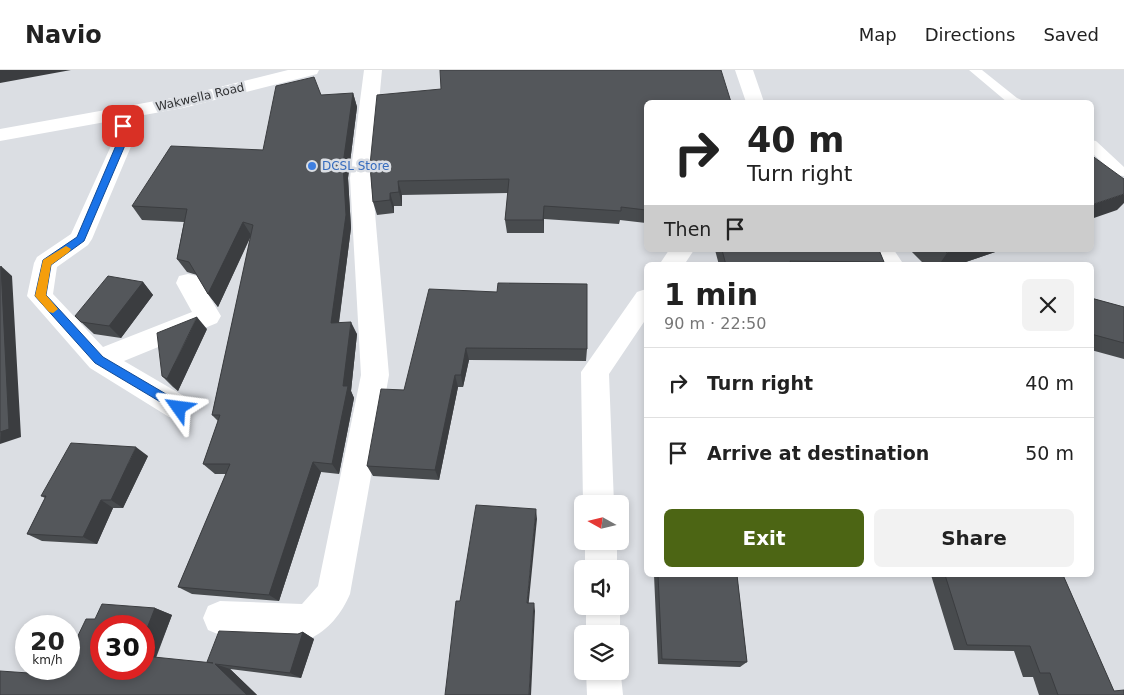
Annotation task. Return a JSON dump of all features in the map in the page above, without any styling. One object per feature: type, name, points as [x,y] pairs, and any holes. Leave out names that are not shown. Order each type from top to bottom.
[{"type":"street","name":"Wakwella Road","points":[[0,135],[183,102],[310,70]]},
{"type":"street","points":[[220,618],[309,622],[333,594],[375,375],[361,178],[373,70]]},
{"type":"street","points":[[744,70],[754,100]]},
{"type":"street","points":[[121,114],[124,136],[80,239],[46,263],[40,296],[99,360],[179,408]]},
{"type":"street","points":[[99,360],[208,316],[188,283]]},
{"type":"street","points":[[599,495],[595,372],[644,302]]},
{"type":"street","points":[[604,680],[605,695]]},
{"type":"lane","points":[[975,70],[1012,100]]},
{"type":"lane","points":[[1094,147],[1122,172]]},
{"type":"building","points":[[440,70],[721,70],[730,100],[644,100],[644,210],[621,207],[621,211],[544,206],[543,220],[505,220],[509,179],[398,181],[399,192],[390,193],[390,200],[373,202],[370,165],[377,95],[441,89]]},
{"type":"building","points":[[314,77],[321,95],[353,93],[343,164],[346,215],[331,323],[351,322],[343,386],[348,386],[332,464],[313,462],[269,595],[178,587],[230,464],[203,464],[220,415],[212,415],[253,225],[243,222],[208,294],[189,262],[177,259],[187,209],[132,206],[171,146],[263,150],[276,86]]},
{"type":"building","points":[[1094,157],[1124,179],[1124,194],[1094,204]]},
{"type":"building","points":[[723,252],[880,252],[884,262],[790,261],[725,262]]},
{"type":"building","points":[[1,266],[9,429],[0,432],[0,268]]},
{"type":"building","points":[[108,276],[143,282],[109,326],[81,322],[75,316]]},
{"type":"building","points":[[498,283],[587,284],[587,349],[466,348],[461,375],[455,375],[435,470],[367,466],[381,389],[404,390],[429,289],[497,292]]},
{"type":"building","points":[[1094,299],[1124,307],[1124,343],[1094,335]]},
{"type":"building","points":[[197,317],[167,379],[162,376],[157,333]]},
{"type":"building","points":[[71,443],[136,447],[111,500],[101,500],[83,537],[27,534],[46,496],[41,496]]},
{"type":"building","points":[[476,505],[536,509],[527,603],[534,603],[529,695],[445,695],[456,601],[460,601]]},
{"type":"building","points":[[658,577],[737,577],[747,662],[662,659]]},
{"type":"building","points":[[946,577],[1064,577],[1114,691],[1124,690],[1124,695],[1058,695],[1050,673],[1040,673],[1030,646],[967,645]]},
{"type":"building","points":[[102,604],[155,608],[152,615],[97,615]]},
{"type":"building","points":[[86,619],[90,619],[90,680],[155,680],[155,657],[213,663],[207,662],[219,631],[298,634],[303,632],[290,673],[215,664],[247,695],[0,695],[0,671],[15,672],[15,680],[80,680],[80,632]]},
{"type":"slow traffic","points":[[53,309],[40,296],[46,263],[66,249]]},
{"type":"place","name":"DCSL Store","points":[[312,166]]},
{"type":"route","points":[[123,126],[124,136],[80,239],[46,263],[40,296],[99,360],[179,408]]}]
